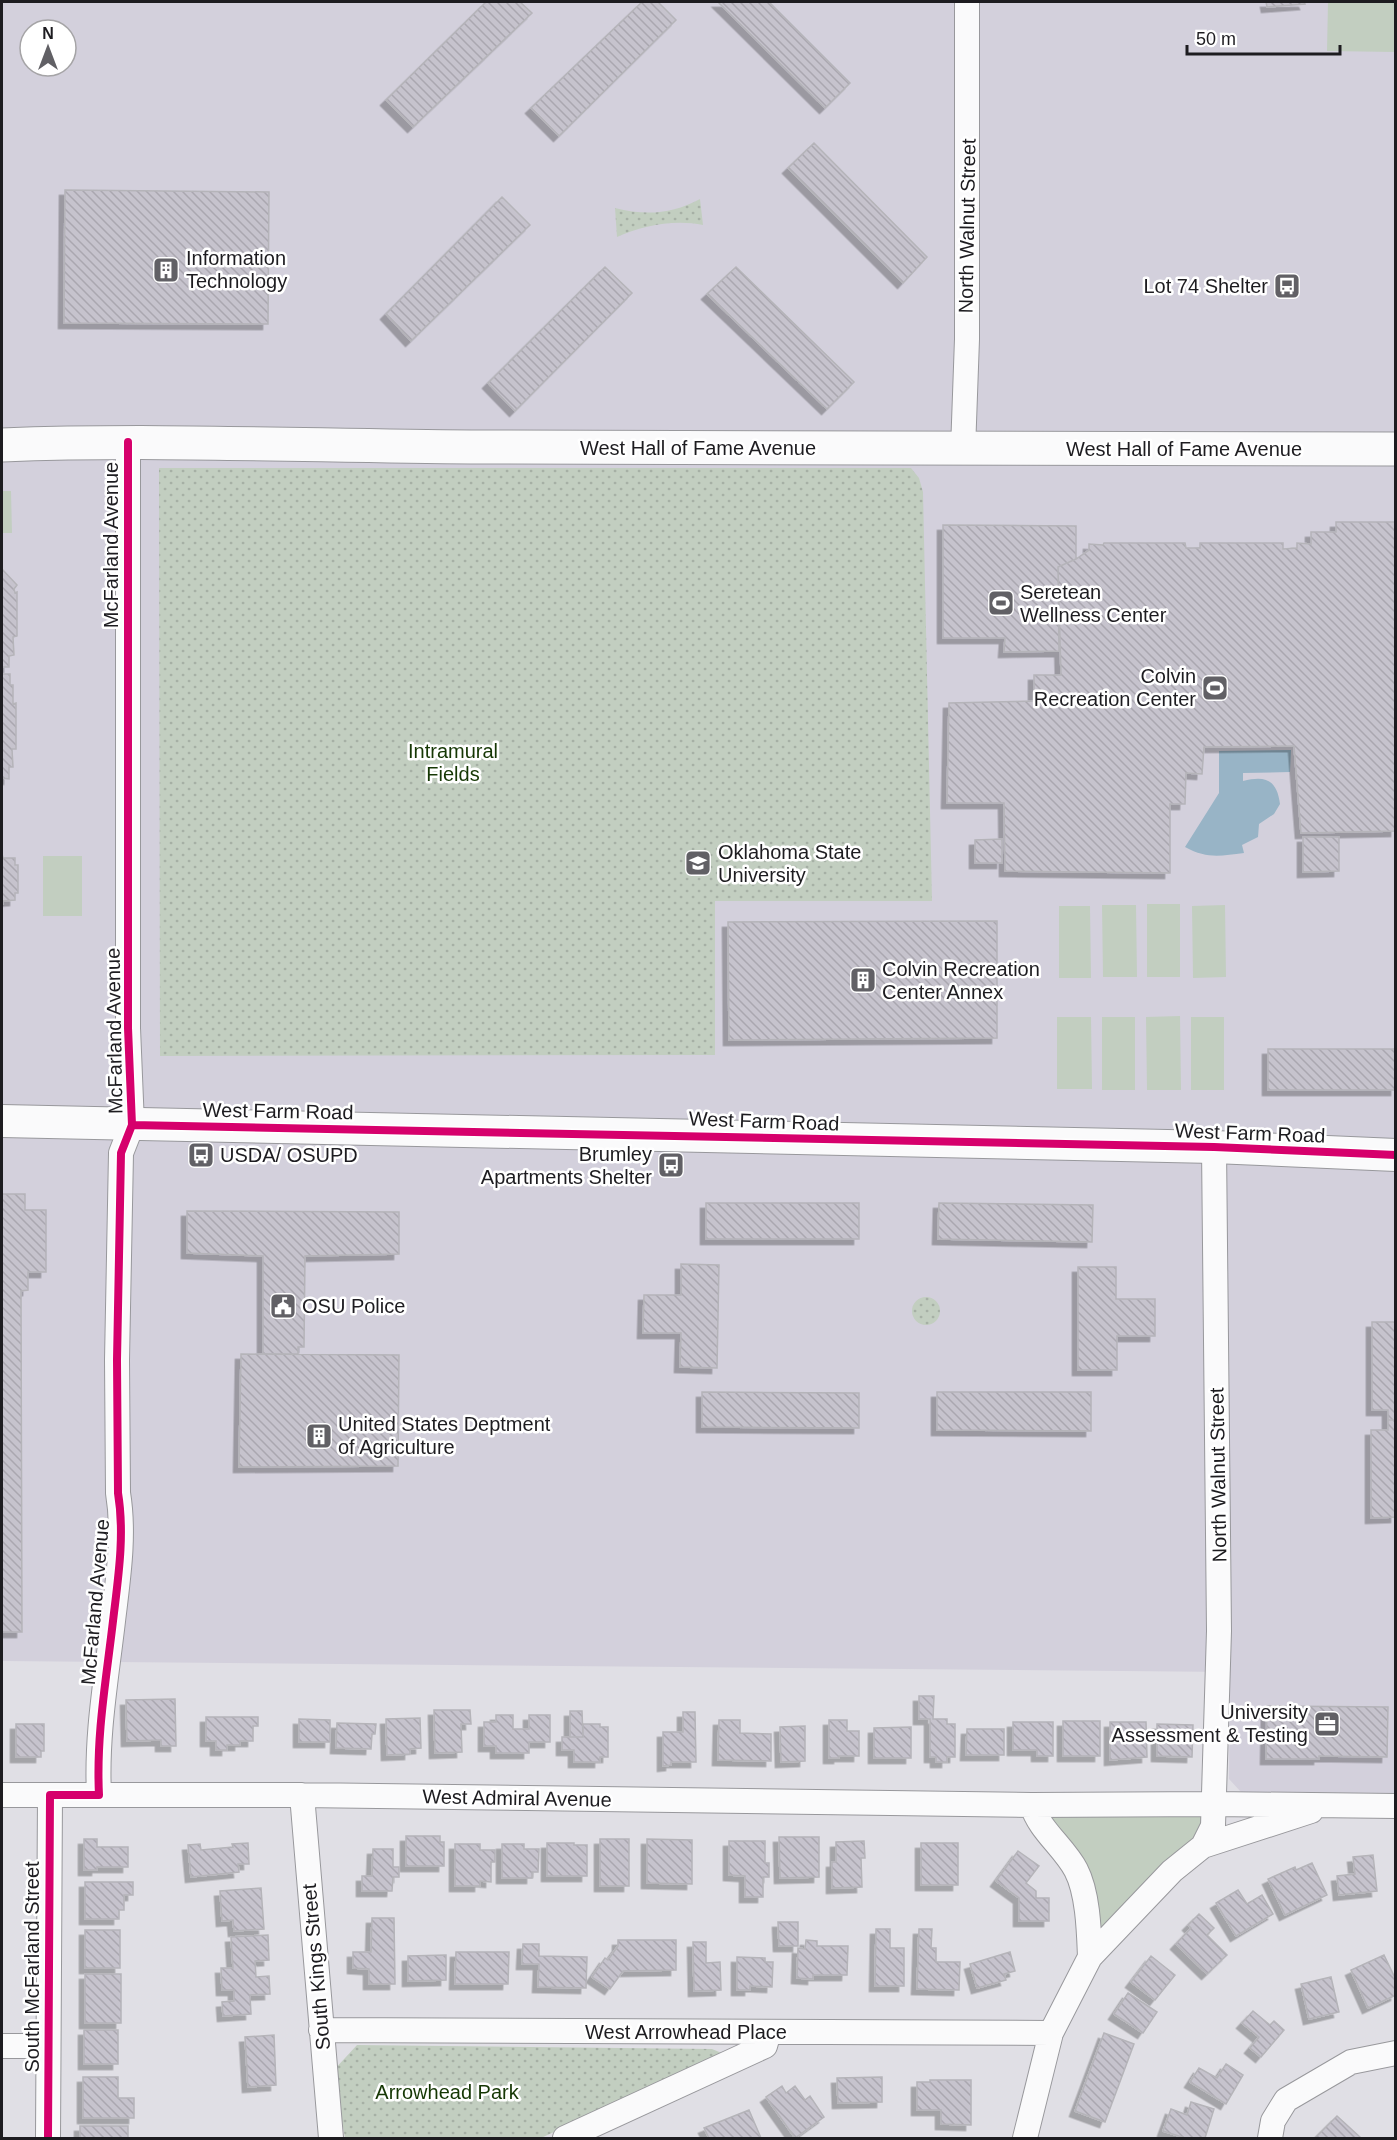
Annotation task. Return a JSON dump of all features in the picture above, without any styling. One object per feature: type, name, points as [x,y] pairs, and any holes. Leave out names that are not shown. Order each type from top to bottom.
[{"type":"main road","name":"West Hall of Fame Avenue","points":[[2,446],[128,442],[352,446],[963,450],[1395,449]]},
{"type":"street","name":"North Walnut Street","points":[[963,450],[967,339],[968,2]]},
{"type":"street","name":"McFarland Avenue","points":[[99,1795],[98,1740],[121,1541],[118,1493],[117,1360],[121,1153],[132,1125],[128,1028],[128,442]]},
{"type":"street","name":"West Farm Road","points":[[2,1121],[1214,1147],[1395,1155]]},
{"type":"street","name":"North Walnut Street","points":[[1203,1846],[1213,1826],[1215,1803],[1219,1604],[1214,1147]]},
{"type":"street","name":"South McFarland Street","points":[[48,2139],[50,1795]]},
{"type":"street","name":"West Admiral Avenue","points":[[2,1796],[302,1795],[1032,1805],[1215,1803],[1395,1806]]},
{"type":"street","name":"South Kings Street","points":[[302,1795],[331,2139]]},
{"type":"street","points":[[1025,2139],[1051,2033],[1090,1957],[1172,1871],[1203,1846],[1330,1804]]},
{"type":"street","points":[[1032,1805],[1035,1817],[1077,1871],[1087,1907],[1090,1957]]},
{"type":"street","name":"West Arrowhead Place","points":[[321,2030],[1051,2033]]},
{"type":"street","points":[[565,2139],[765,2046],[769,2032]]},
{"type":"street","points":[[2,2046],[48,2046]]},
{"type":"street","points":[[1270,2139],[1273,2121],[1286,2100],[1351,2062],[1392,2056]]},
{"type":"shaded area","name":"Oklahoma State University","points":[[2,2],[1395,2],[1395,1793],[1241,1792],[1229,1779],[1230,1672],[2,1661]]},
{"type":"green space","points":[[1328,2],[1395,2],[1395,52],[1327,51]]},
{"type":"green space","points":[[700,199],[703,225],[659,224],[617,237],[615,208],[648,213],[669,211]]},
{"type":"green space","name":"Intramural Fields","points":[[159,468],[911,468],[919,478],[923,492],[932,901],[715,901],[715,1055],[160,1056]]},
{"type":"green space","points":[[2,491],[11,491],[12,533],[2,533]]},
{"type":"green space","points":[[43,856],[82,856],[82,916],[43,916]]},
{"type":"green space","points":[[1147,904],[1180,904],[1180,977],[1147,977]]},
{"type":"green space","points":[[1102,905],[1136,905],[1137,977],[1103,977]]},
{"type":"green space","points":[[1225,905],[1226,977],[1193,978],[1192,906]]},
{"type":"green space","points":[[1059,906],[1090,906],[1091,978],[1059,978]]},
{"type":"green space","points":[[1180,1016],[1181,1090],[1147,1090],[1146,1017]]},
{"type":"green space","points":[[1057,1017],[1091,1017],[1092,1089],[1057,1089]]},
{"type":"green space","points":[[1102,1017],[1135,1017],[1135,1090],[1102,1090]]},
{"type":"green space","points":[[1191,1017],[1224,1017],[1224,1090],[1191,1090]]},
{"type":"green space","points":[[926,1297],[936,1301],[940,1311],[936,1321],[926,1325],[916,1321],[912,1311],[916,1301]]},
{"type":"green space","points":[[1215,1804],[1213,1826],[1090,1957],[1087,1907],[1035,1817]]},
{"type":"green space","name":"Arrowhead Park","points":[[357,2045],[712,2049],[724,2054],[541,2138],[345,2138],[333,2071]]},
{"type":"water","points":[[1291,750],[1290,772],[1243,773],[1243,781],[1264,779],[1269,781],[1276,789],[1280,804],[1274,814],[1259,824],[1258,837],[1242,845],[1244,853],[1207,855],[1185,847],[1219,793],[1219,751]]},
{"type":"building","points":[[486,2],[520,2],[532,13],[413,127],[386,100]]},
{"type":"building","points":[[642,2],[658,2],[676,20],[559,136],[531,108]]},
{"type":"building","points":[[718,2],[769,2],[850,83],[825,108]]},
{"type":"building","points":[[1266,2],[1304,2],[1305,4],[1267,7]]},
{"type":"building","points":[[814,143],[927,257],[903,283],[788,168]]},
{"type":"building","name":"Information Technology","points":[[65,190],[269,192],[268,324],[64,323]]},
{"type":"building","points":[[502,197],[530,225],[411,341],[386,314]]},
{"type":"building","points":[[605,267],[632,293],[515,411],[488,383]]},
{"type":"building","points":[[736,267],[854,382],[827,409],[707,294]]},
{"type":"building","name":"Colvin Recreation Center","points":[[1336,522],[1396,522],[1396,831],[1301,833],[1294,746],[1204,747],[1202,774],[1186,773],[1185,804],[1170,804],[1170,873],[1005,871],[1004,803],[947,803],[949,703],[1034,701],[1034,675],[1061,675],[1058,567],[1089,550],[1089,544],[1185,543],[1186,548],[1200,548],[1200,543],[1283,543],[1283,549],[1297,548],[1297,543],[1311,544],[1311,532],[1336,532]]},
{"type":"building","name":"Seretean Wellness Center","points":[[943,525],[1076,526],[1076,559],[1058,567],[1059,651],[1004,652],[1005,638],[943,638]]},
{"type":"building","points":[[2,569],[17,585],[14,589],[15,593],[17,592],[17,636],[13,637],[14,655],[9,656],[9,667],[2,667]]},
{"type":"building","points":[[2,674],[10,674],[10,685],[13,685],[13,704],[16,703],[16,749],[12,749],[13,767],[9,767],[9,779],[2,778]]},
{"type":"building","points":[[1303,837],[1339,837],[1339,871],[1303,872]]},
{"type":"building","points":[[1002,839],[1002,863],[975,863],[975,840]]},
{"type":"building","points":[[2,854],[3,858],[15,858],[15,865],[18,865],[18,893],[15,893],[15,900],[3,901],[3,904],[2,904]]},
{"type":"building","name":"Colvin Recreation Center Annex","points":[[997,921],[997,1038],[729,1040],[728,922]]},
{"type":"building","points":[[1268,1049],[1396,1049],[1396,1090],[1268,1090]]},
{"type":"building","points":[[2,1194],[25,1194],[25,1210],[46,1210],[46,1272],[28,1272],[28,1290],[21,1291],[22,1632],[2,1632]]},
{"type":"building","points":[[706,1203],[859,1203],[859,1239],[706,1239]]},
{"type":"building","points":[[939,1203],[1093,1205],[1092,1242],[938,1239]]},
{"type":"building","name":"OSU Police","points":[[187,1211],[399,1212],[399,1254],[305,1256],[304,1347],[298,1347],[298,1354],[263,1354],[263,1256],[187,1253]]},
{"type":"building","points":[[681,1264],[719,1265],[717,1368],[680,1367],[681,1333],[643,1333],[644,1295],[681,1295]]},
{"type":"building","points":[[1078,1267],[1116,1267],[1116,1299],[1155,1299],[1155,1336],[1117,1336],[1117,1370],[1078,1370]]},
{"type":"building","points":[[1372,1322],[1396,1322],[1396,1420],[1388,1420],[1388,1410],[1372,1410]]},
{"type":"building","name":"United States Deptment of Agriculture","points":[[241,1354],[399,1355],[398,1466],[239,1467]]},
{"type":"building","points":[[702,1392],[859,1393],[859,1428],[702,1427]]},
{"type":"building","points":[[937,1392],[1091,1392],[1091,1431],[937,1430]]},
{"type":"building","points":[[1388,1420],[1396,1420],[1396,1517],[1371,1518],[1371,1430],[1388,1430]]},
{"type":"building","points":[[919,1696],[934,1696],[933,1719],[947,1719],[947,1724],[955,1724],[955,1757],[947,1757],[947,1762],[936,1762],[936,1757],[930,1757],[930,1719],[919,1719]]},
{"type":"building","points":[[175,1699],[176,1746],[161,1746],[161,1740],[127,1741],[126,1700]]},
{"type":"building","name":"University Assessment & Testing","points":[[1267,1706],[1388,1707],[1387,1757],[1319,1756],[1319,1759],[1266,1759]]},
{"type":"building","points":[[434,1710],[470,1710],[471,1724],[461,1724],[462,1752],[435,1753]]},
{"type":"building","points":[[570,1711],[582,1711],[583,1737],[570,1737]]},
{"type":"building","points":[[683,1712],[695,1712],[696,1762],[671,1762],[671,1765],[663,1766],[663,1732],[683,1732]]},
{"type":"building","points":[[496,1715],[513,1715],[513,1729],[529,1729],[529,1715],[550,1715],[550,1742],[529,1742],[529,1753],[496,1753],[496,1746],[484,1746],[484,1722],[496,1722]]},
{"type":"building","points":[[206,1717],[258,1717],[258,1726],[253,1726],[253,1741],[240,1741],[240,1745],[227,1745],[227,1750],[216,1750],[216,1741],[206,1741]]},
{"type":"building","points":[[420,1718],[421,1748],[410,1749],[410,1754],[387,1755],[386,1719]]},
{"type":"building","points":[[299,1719],[330,1720],[330,1742],[299,1742]]},
{"type":"building","points":[[719,1720],[740,1720],[740,1733],[771,1734],[771,1761],[718,1760]]},
{"type":"building","points":[[829,1720],[847,1720],[847,1731],[859,1731],[859,1756],[829,1758]]},
{"type":"building","points":[[1063,1721],[1100,1721],[1100,1756],[1063,1756]]},
{"type":"building","points":[[1013,1722],[1053,1722],[1053,1756],[1037,1756],[1037,1750],[1013,1750]]},
{"type":"building","points":[[1110,1722],[1146,1722],[1147,1757],[1110,1760]]},
{"type":"building","points":[[337,1723],[376,1724],[375,1734],[372,1734],[371,1749],[336,1748]]},
{"type":"building","points":[[16,1724],[44,1724],[44,1751],[41,1751],[41,1757],[16,1757]]},
{"type":"building","points":[[583,1724],[600,1724],[600,1727],[608,1727],[608,1757],[600,1757],[600,1762],[574,1762],[574,1750],[562,1750],[562,1737],[583,1737]]},
{"type":"building","points":[[1157,1724],[1193,1725],[1192,1757],[1157,1756]]},
{"type":"building","points":[[805,1726],[805,1761],[781,1762],[780,1727]]},
{"type":"building","points":[[911,1727],[911,1758],[874,1758],[874,1728]]},
{"type":"building","points":[[967,1729],[1004,1729],[1004,1755],[966,1755]]},
{"type":"building","points":[[406,1836],[440,1836],[440,1842],[444,1842],[444,1866],[406,1866]]},
{"type":"building","points":[[779,1837],[819,1837],[819,1877],[780,1878]]},
{"type":"building","points":[[84,1839],[97,1839],[97,1847],[128,1847],[128,1867],[97,1867],[97,1870],[84,1870]]},
{"type":"building","points":[[600,1839],[629,1839],[629,1886],[600,1886]]},
{"type":"building","points":[[647,1839],[692,1840],[692,1884],[647,1883]]},
{"type":"building","points":[[729,1841],[765,1841],[765,1863],[769,1863],[769,1877],[763,1877],[763,1897],[745,1897],[745,1876],[729,1875]]},
{"type":"building","points":[[864,1841],[865,1858],[861,1858],[862,1887],[832,1888],[832,1862],[836,1862],[836,1842]]},
{"type":"building","points":[[248,1843],[249,1864],[238,1864],[239,1872],[191,1877],[188,1845],[200,1844],[201,1850]]},
{"type":"building","points":[[547,1843],[587,1845],[587,1876],[547,1876]]},
{"type":"building","points":[[921,1843],[958,1843],[958,1885],[921,1885]]},
{"type":"building","points":[[455,1844],[480,1844],[480,1850],[495,1850],[495,1862],[491,1862],[491,1882],[480,1881],[480,1886],[455,1886]]},
{"type":"building","points":[[502,1844],[524,1844],[524,1849],[539,1849],[538,1872],[532,1872],[532,1878],[502,1878]]},
{"type":"building","points":[[373,1849],[393,1849],[393,1867],[399,1867],[399,1877],[393,1877],[392,1891],[362,1891],[362,1876],[372,1876]]},
{"type":"building","points":[[1018,1851],[1039,1866],[1026,1883],[1036,1891],[1036,1898],[1049,1898],[1049,1921],[1019,1921],[1019,1898],[996,1881]]},
{"type":"building","points":[[1373,1855],[1377,1891],[1339,1895],[1337,1876],[1355,1874],[1353,1857]]},
{"type":"building","points":[[1312,1863],[1327,1895],[1285,1915],[1268,1879],[1295,1867],[1296,1870]]},
{"type":"building","points":[[85,1882],[133,1882],[133,1895],[124,1895],[124,1910],[119,1910],[119,1919],[85,1919]]},
{"type":"building","points":[[261,1888],[264,1929],[234,1931],[233,1920],[222,1921],[220,1891]]},
{"type":"building","points":[[1238,1890],[1247,1904],[1262,1895],[1273,1914],[1236,1936],[1216,1903]]},
{"type":"building","points":[[1199,1914],[1214,1928],[1207,1935],[1227,1955],[1207,1974],[1176,1944],[1191,1928],[1188,1925]]},
{"type":"building","points":[[372,1918],[394,1918],[395,1984],[369,1984],[369,1969],[353,1968],[353,1952],[371,1952]]},
{"type":"building","points":[[778,1922],[798,1922],[798,1946],[779,1946]]},
{"type":"building","points":[[876,1929],[890,1929],[890,1948],[904,1948],[904,1986],[875,1986]]},
{"type":"building","points":[[919,1929],[932,1929],[931,1948],[936,1948],[936,1962],[960,1962],[959,1990],[917,1989]]},
{"type":"building","points":[[85,1930],[120,1930],[120,1968],[85,1968]]},
{"type":"building","points":[[268,1935],[269,1960],[255,1961],[256,1977],[269,1976],[270,1994],[250,1995],[251,2014],[223,2016],[222,2002],[234,2001],[234,1990],[222,1990],[221,1968],[233,1968],[231,1937]]},
{"type":"building","points":[[618,1940],[676,1940],[676,1970],[623,1971],[610,1989],[592,1977],[605,1958],[608,1960],[618,1946]]},
{"type":"building","points":[[806,1940],[817,1941],[817,1946],[848,1946],[847,1975],[813,1975],[813,1979],[797,1978],[798,1948],[805,1949]]},
{"type":"building","points":[[693,1942],[706,1942],[706,1963],[720,1962],[721,1990],[694,1991]]},
{"type":"building","points":[[523,1944],[539,1944],[539,1956],[587,1957],[586,1988],[538,1987],[539,1964],[522,1964]]},
{"type":"building","points":[[456,1952],[509,1952],[508,1984],[455,1984]]},
{"type":"building","points":[[1010,1952],[1015,1971],[1004,1974],[1006,1980],[977,1988],[970,1964]]},
{"type":"building","points":[[446,1955],[446,1980],[408,1981],[408,1956]]},
{"type":"building","points":[[1384,1955],[1396,1980],[1396,1995],[1368,2008],[1351,1970]]},
{"type":"building","points":[[1151,1956],[1175,1975],[1155,2000],[1131,1982]]},
{"type":"building","points":[[737,1957],[765,1958],[765,1962],[773,1962],[772,1987],[750,1986],[750,1990],[737,1990]]},
{"type":"building","points":[[85,1974],[121,1974],[121,2023],[85,2023]]},
{"type":"building","points":[[1331,1977],[1339,2012],[1309,2019],[1301,1984]]},
{"type":"building","points":[[1128,1993],[1157,2012],[1143,2033],[1114,2014]]},
{"type":"building","points":[[1253,2011],[1270,2025],[1274,2021],[1284,2030],[1261,2057],[1250,2048],[1259,2037],[1242,2023]]},
{"type":"building","points":[[84,2030],[118,2030],[118,2064],[84,2064]]},
{"type":"building","points":[[1104,2033],[1134,2044],[1105,2122],[1075,2111]]},
{"type":"building","points":[[274,2035],[276,2085],[248,2087],[245,2037]]},
{"type":"building","points":[[1226,2064],[1243,2075],[1226,2104],[1190,2082],[1199,2068],[1217,2078]]},
{"type":"building","points":[[83,2077],[118,2077],[118,2098],[134,2098],[134,2118],[83,2118]]},
{"type":"building","points":[[882,2077],[882,2102],[838,2103],[837,2078]]},
{"type":"building","points":[[930,2080],[971,2080],[971,2125],[941,2124],[941,2110],[917,2110],[917,2082],[930,2082]]},
{"type":"building","points":[[782,2086],[786,2093],[795,2086],[805,2100],[810,2096],[824,2117],[795,2138],[766,2097]]},
{"type":"building","points":[[1191,2102],[1214,2109],[1205,2138],[1185,2138],[1163,2131],[1171,2109],[1187,2115]]},
{"type":"building","points":[[749,2110],[761,2138],[709,2138],[704,2128]]},
{"type":"building","points":[[1337,2116],[1361,2138],[1315,2138]]},
{"type":"building","points":[[80,2126],[128,2126],[128,2138],[80,2138]]},
{"type":"cycle path","points":[[48,2138],[50,1795],[99,1795],[100,1730],[121,1541],[118,1493],[117,1360],[121,1153],[132,1125],[128,1028],[128,442]]},
{"type":"cycle path","points":[[132,1125],[1214,1147],[1396,1155]]},
{"type":"place","name":"Information Technology","points":[[166,270]]},
{"type":"place","name":"Lot 74 Shelter","points":[[1287,286]]},
{"type":"place","name":"Seretean Wellness Center","points":[[1001,603]]},
{"type":"place","name":"Colvin Recreation Center","points":[[1215,688]]},
{"type":"place","name":"Oklahoma State University","points":[[698,863]]},
{"type":"place","name":"Colvin Recreation Center Annex","points":[[863,980]]},
{"type":"place","name":"USDA/ OSUPD","points":[[201,1155]]},
{"type":"place","name":"Brumley Apartments Shelter","points":[[671,1165]]},
{"type":"place","name":"OSU Police","points":[[283,1306]]},
{"type":"place","name":"United States Deptment of Agriculture","points":[[319,1436]]},
{"type":"place","name":"University Assessment & Testing","points":[[1327,1724]]}]
